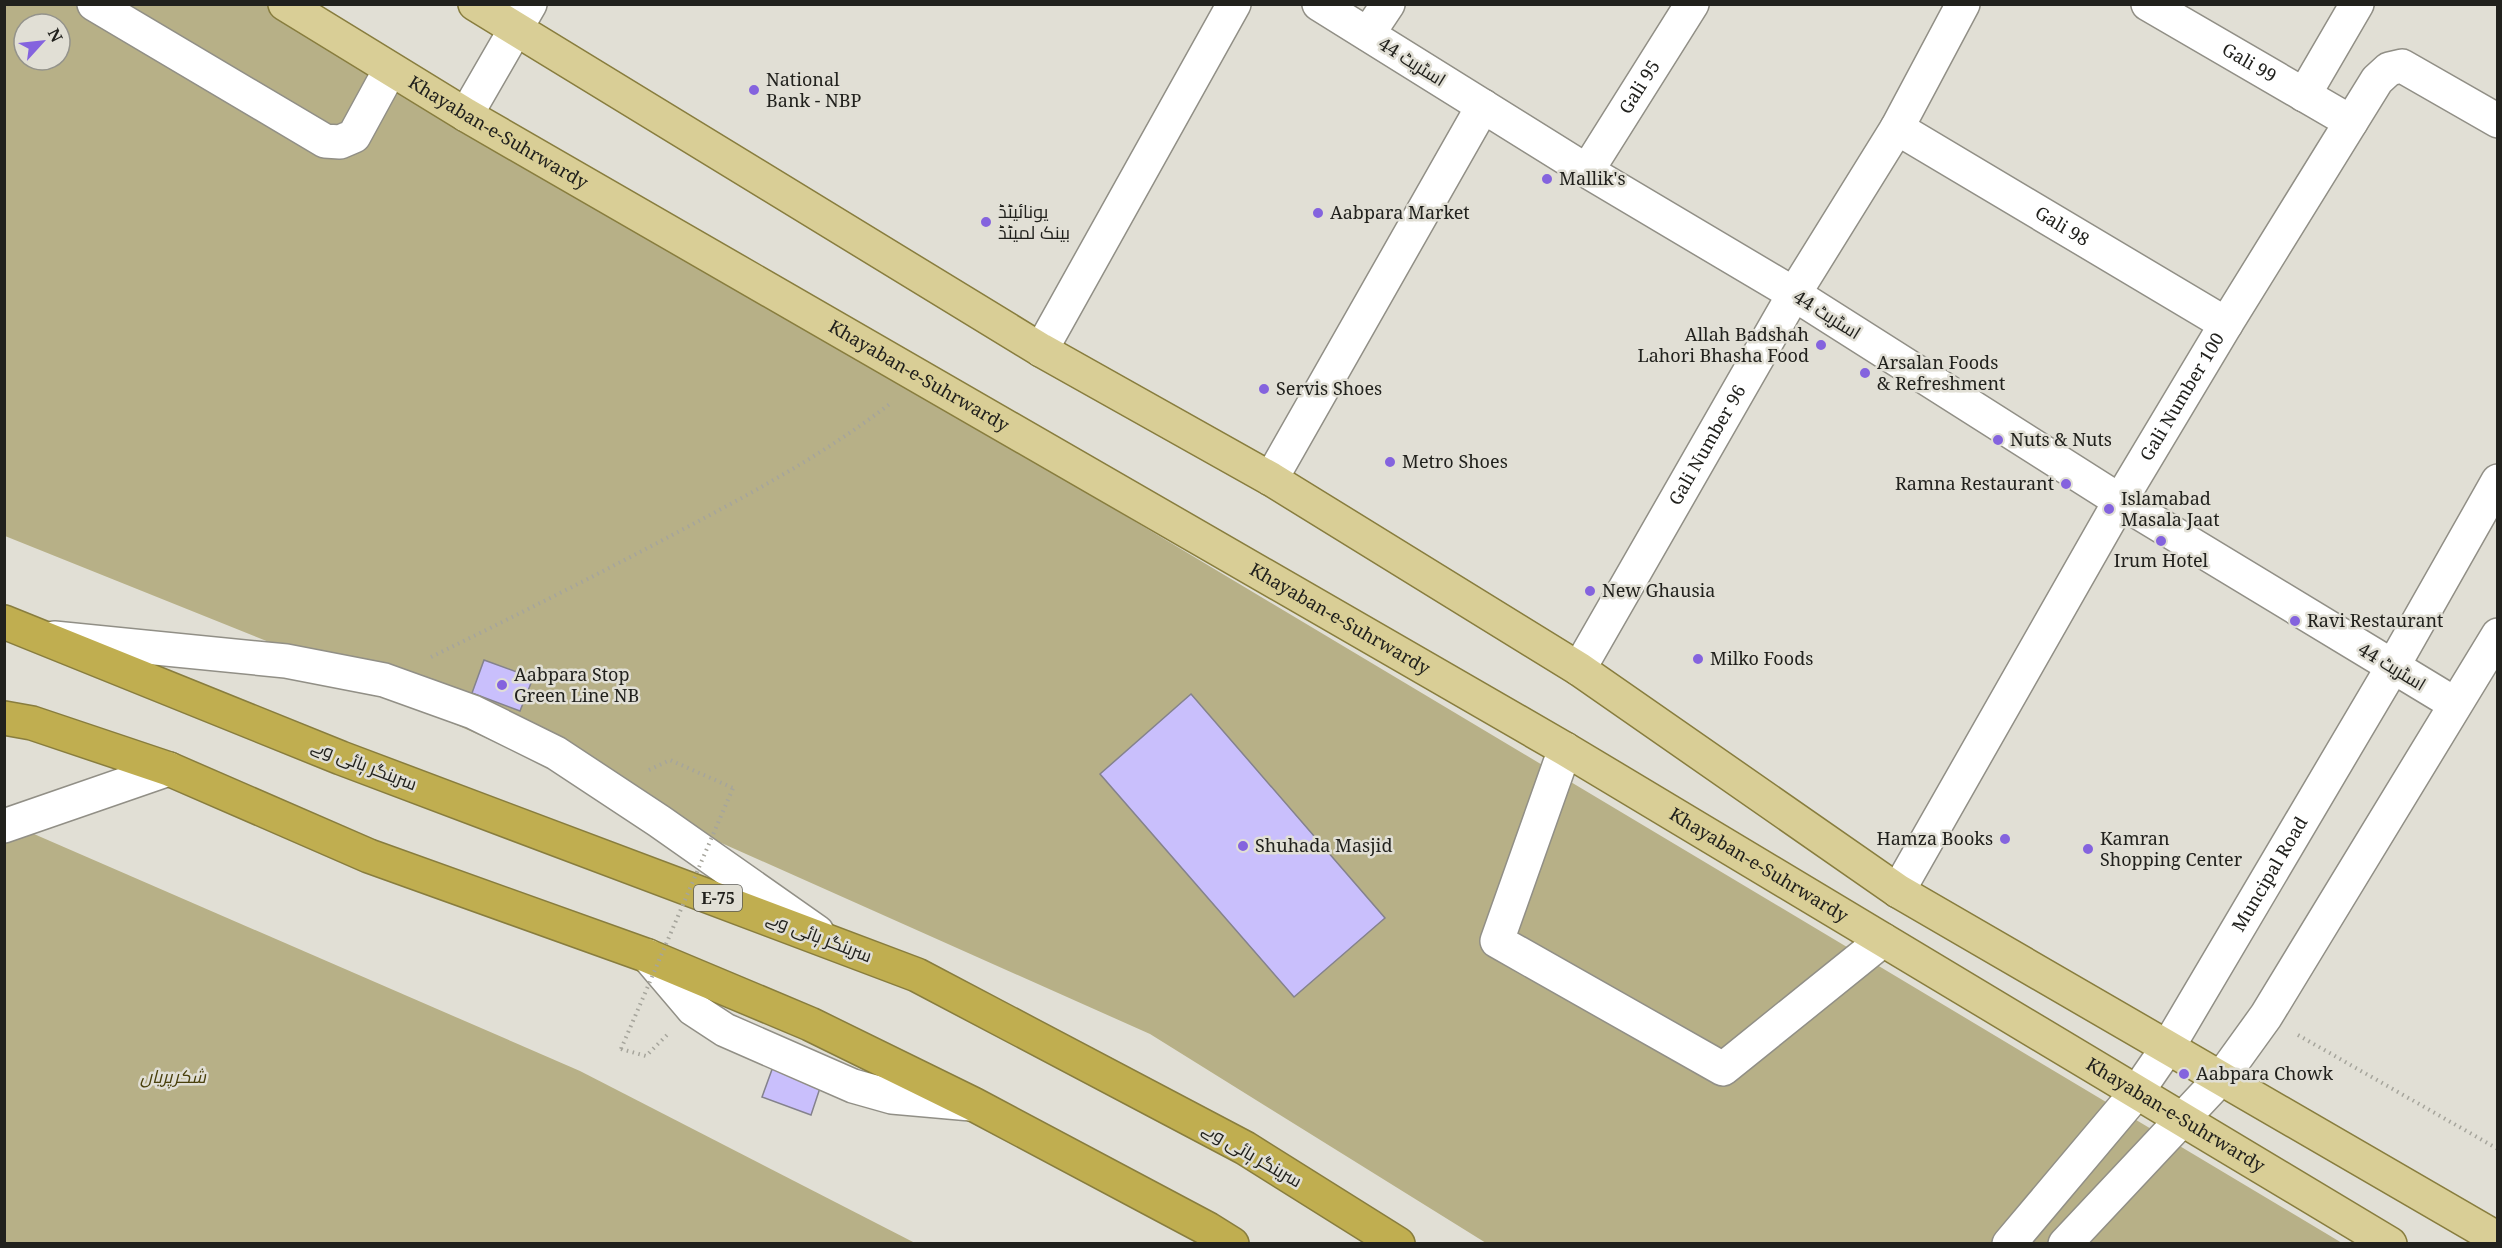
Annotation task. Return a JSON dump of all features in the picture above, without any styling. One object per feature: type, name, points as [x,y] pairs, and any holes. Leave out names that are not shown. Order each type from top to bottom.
[{"type":"highway","name":"سرینگر ہائی وے","points":[[4,622],[47,637],[341,758],[917,975],[1245,1148],[1398,1244]]},
{"type":"highway","points":[[4,718],[32,723],[169,769],[369,856],[648,956],[810,1024],[973,1104],[1213,1239]]},
{"type":"main road","name":"Khayaban-e-Suhrwardy","points":[[285,4],[466,115],[1565,749],[2390,1244]]},
{"type":"main road","points":[[476,4],[522,16],[1041,350],[1271,479],[1579,669],[1898,891],[2498,1239]]},
{"type":"street","points":[[93,4],[325,141],[340,142],[354,136],[390,70]]},
{"type":"street","points":[[1041,350],[1234,4]]},
{"type":"street","name":"اسٹریٹ 44","points":[[1319,4],[1587,171],[1794,294],[2120,501],[2392,668],[2455,704]]},
{"type":"street","points":[[1368,34],[1388,4]]},
{"type":"street","name":"Gali 95","points":[[1587,171],[1692,4]]},
{"type":"street","name":"Gali Number 96","points":[[1579,669],[1794,294],[1897,128],[1963,4]]},
{"type":"street","name":"Gali 99","points":[[2148,4],[2351,122]]},
{"type":"street","points":[[2304,95],[2357,4]]},
{"type":"street","points":[[466,115],[522,16]]},
{"type":"street","name":"Gali Number 100","points":[[1898,891],[2120,501],[2377,80],[2390,69],[2402,66],[2498,121]]},
{"type":"street","points":[[1271,479],[1483,106]]},
{"type":"street","name":"Gali 98","points":[[1897,128],[2226,324]]},
{"type":"street","name":"Muncipal Road","points":[[2009,1244],[2137,1092],[2168,1047],[2392,668],[2498,481]]},
{"type":"street","points":[[2065,1244],[2222,1077],[2266,1016],[2498,635]]},
{"type":"street","points":[[47,637],[286,661],[384,680],[473,712],[556,753],[613,789],[829,940]]},
{"type":"street","points":[[1565,749],[1497,941],[1723,1069],[1883,940]]},
{"type":"street","points":[[4,826],[169,769]]},
{"type":"street","points":[[648,956],[693,1009],[725,1030],[853,1086],[892,1097],[973,1104]]},
{"type":"path","points":[[384,680],[557,596],[743,498],[866,423],[923,379]]},
{"type":"path","points":[[613,789],[670,760],[733,788],[621,1049],[646,1056],[693,1009]]},
{"type":"path","points":[[2266,1016],[2498,1149]]},
{"type":"green space","points":[[4,5],[271,5],[2342,1243],[1486,1243],[1150,1034],[284,648],[5,536]]},
{"type":"green space","name":"شکرپریاں","points":[[4,821],[580,1071],[915,1243],[5,1243]]},
{"type":"building","name":"Aabpara Stop Green Line NB","points":[[484,660],[533,678],[520,711],[472,693]]},
{"type":"building","name":"Shuhada Masjid","points":[[1191,694],[1385,918],[1294,997],[1100,774]]},
{"type":"building","points":[[774,1064],[822,1082],[811,1115],[762,1097]]},
{"type":"place","name":"National Bank - NBP","points":[[754,90]]},
{"type":"place","name":"Mallik's","points":[[1547,179]]},
{"type":"place","name":"Aabpara Market","points":[[1318,213]]},
{"type":"place","name":"یونائیٹڈ بینک لمیٹڈ","points":[[986,222]]},
{"type":"place","name":"Allah Badshah Lahori Bhasha Food","points":[[1821,345]]},
{"type":"place","name":"Arsalan Foods & Refreshment","points":[[1865,373]]},
{"type":"place","name":"Servis Shoes","points":[[1264,389]]},
{"type":"place","name":"Nuts & Nuts","points":[[1998,440]]},
{"type":"place","name":"Metro Shoes","points":[[1390,462]]},
{"type":"place","name":"Ramna Restaurant","points":[[2066,484]]},
{"type":"place","name":"Islamabad Masala Jaat","points":[[2109,509]]},
{"type":"place","name":"Irum Hotel","points":[[2161,541]]},
{"type":"place","name":"New Ghausia","points":[[1590,591]]},
{"type":"place","name":"Ravi Restaurant","points":[[2295,621]]},
{"type":"place","name":"Milko Foods","points":[[1698,659]]},
{"type":"place","name":"Aabpara Stop Green Line NB","points":[[502,685]]},
{"type":"place","name":"Hamza Books","points":[[2005,839]]},
{"type":"place","name":"Shuhada Masjid","points":[[1243,846]]},
{"type":"place","name":"Kamran Shopping Center","points":[[2088,849]]},
{"type":"place","name":"Aabpara Chowk","points":[[2184,1074]]}]
